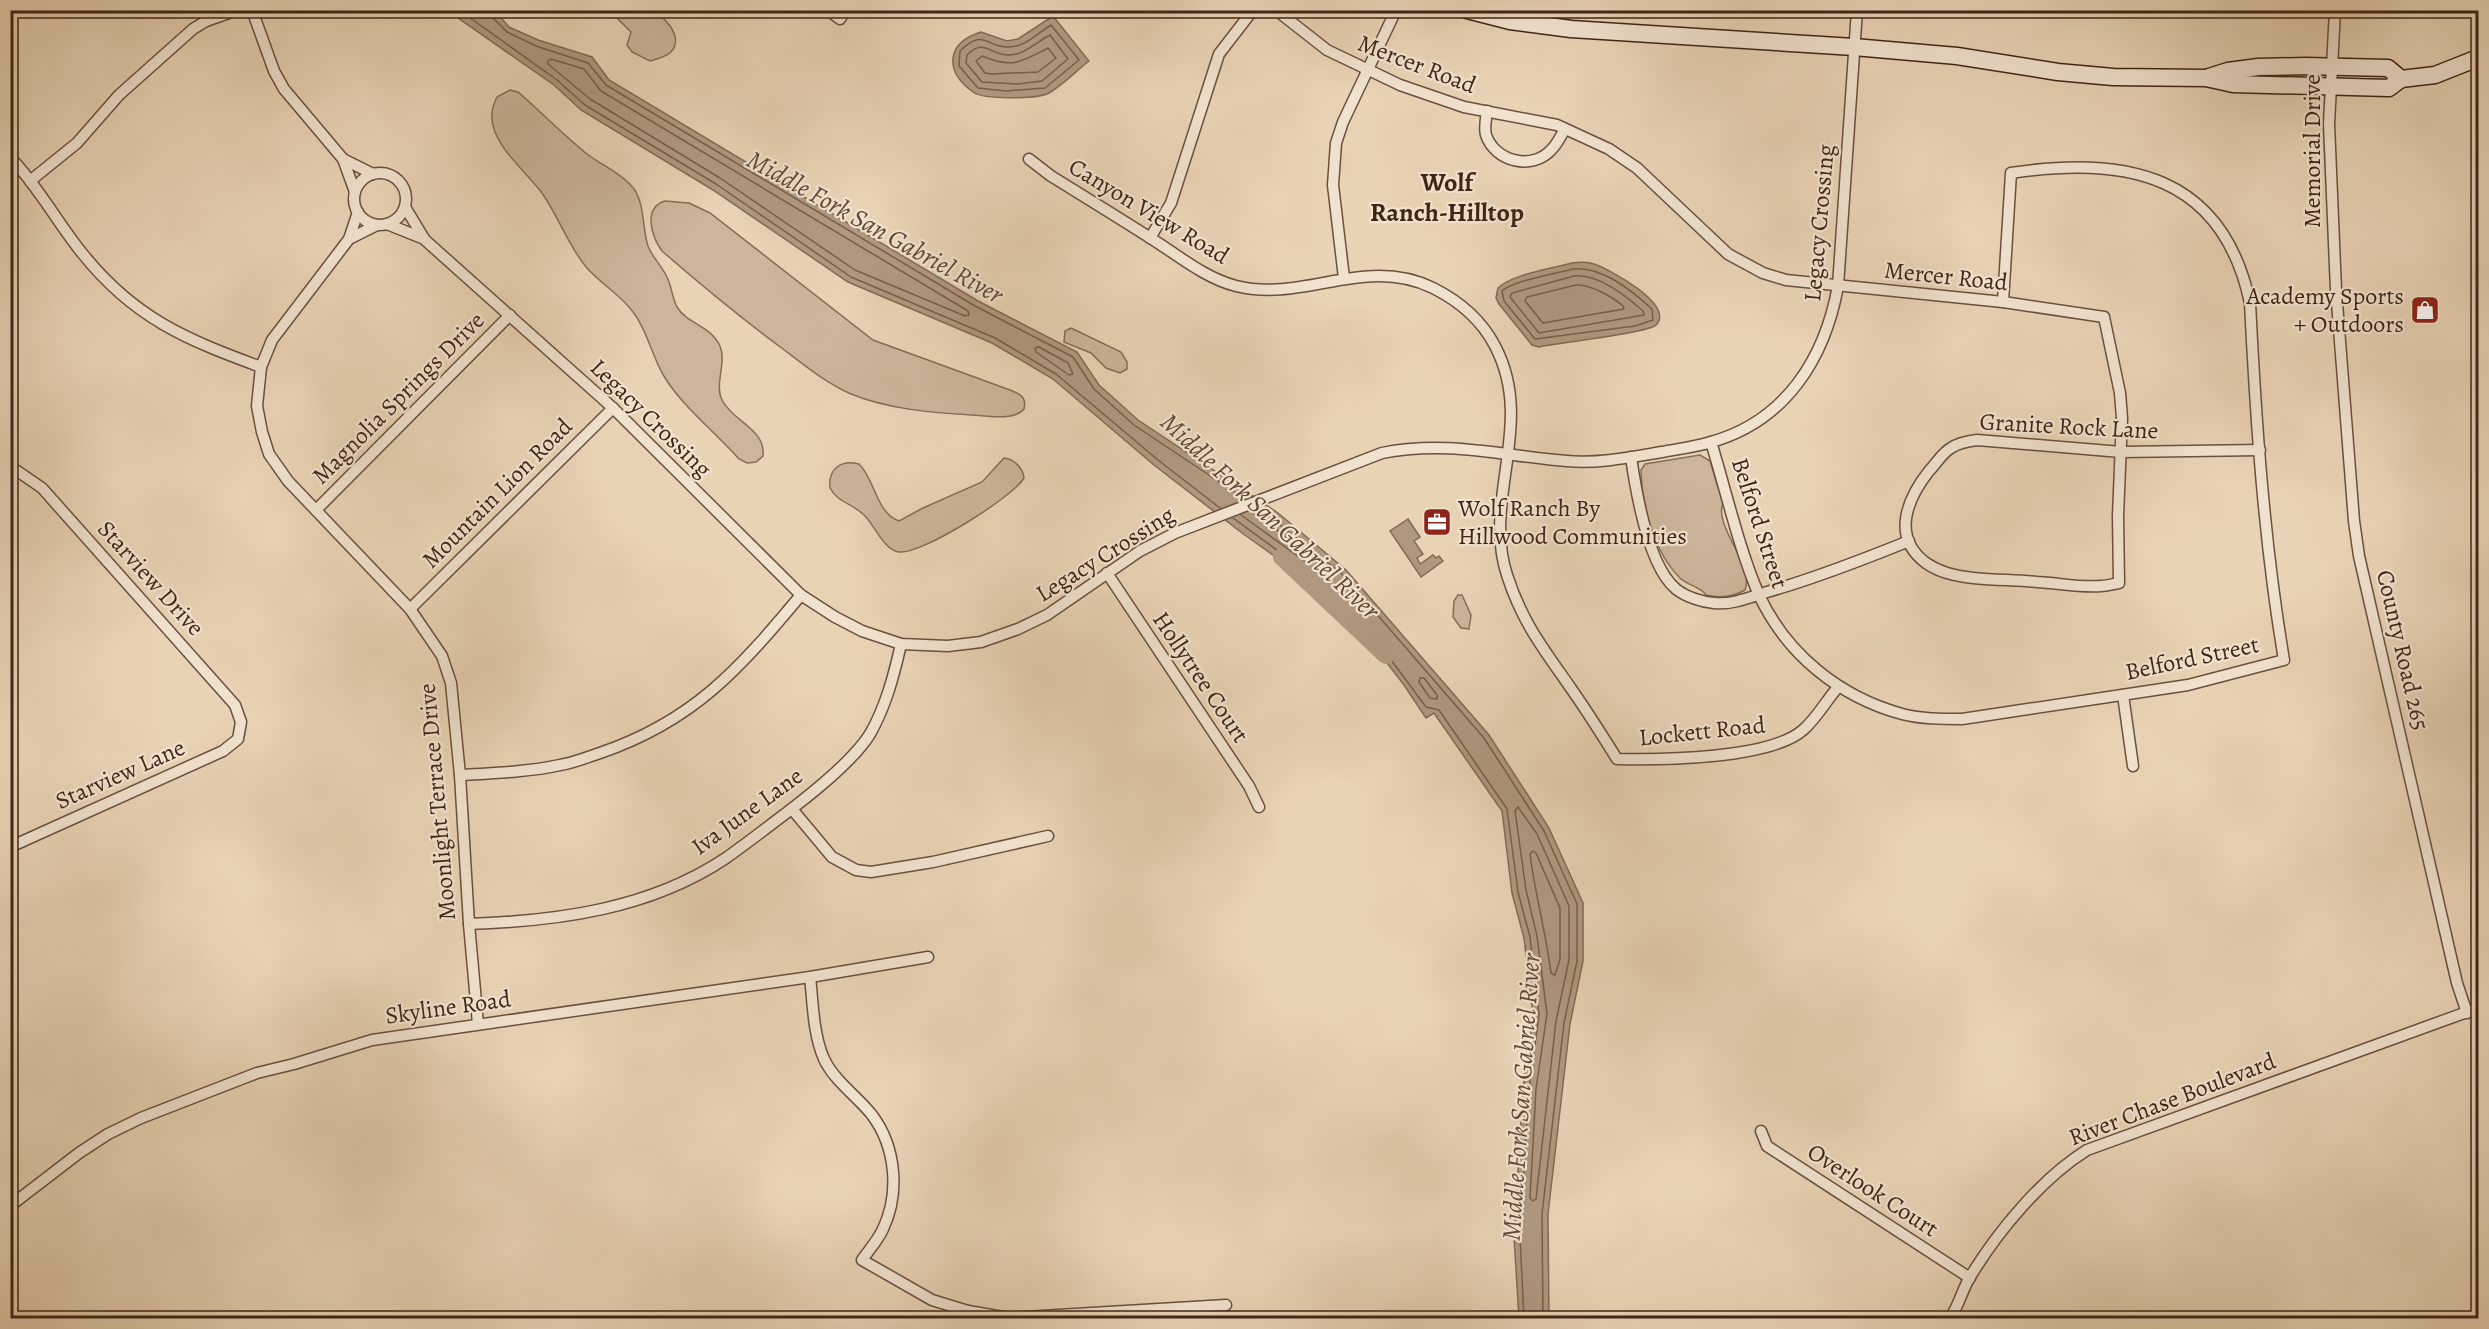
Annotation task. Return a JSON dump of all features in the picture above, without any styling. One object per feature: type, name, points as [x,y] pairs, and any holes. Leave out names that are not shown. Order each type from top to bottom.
[{"type":"street","points":[[30,181],[77,143],[119,95],[193,29],[206,21],[237,10]]},
{"type":"street","points":[[252,10],[274,72],[284,89],[343,159],[355,192],[358,212]]},
{"type":"street","points":[[828,10],[843,15]]},
{"type":"street","points":[[1150,238],[1171,203],[1219,54],[1253,10]]},
{"type":"street","name":"Mercer Road","points":[[1276,10],[1327,50],[1367,70],[1421,92],[1464,106],[1565,129],[1609,149],[1637,168],[1728,254],[1763,273],[1786,280],[2003,302],[2104,316],[2120,393],[2119,583],[2101,586],[1948,573],[1926,563],[1909,541]]},
{"type":"street","points":[[1344,278],[1333,185],[1336,143],[1343,122],[1396,10]]},
{"type":"street","points":[[1467,10],[1510,21],[1571,29],[1854,47],[1958,56],[2058,72],[2113,77],[2206,78],[2233,84],[2389,88],[2401,79],[2435,75],[2478,58]]},
{"type":"street","name":"Legacy Crossing","points":[[343,159],[373,174],[387,173],[401,183],[407,199],[405,207],[424,240],[613,408],[801,595],[853,626],[901,644],[948,646],[981,642],[1018,629],[1047,615],[1140,551],[1195,524],[1382,453],[1412,447],[1509,454],[1570,462],[1631,457],[1711,442],[1744,429],[1769,412],[1795,388],[1816,357],[1828,330],[1839,286],[1857,10]]},
{"type":"street","name":"Memorial Drive","points":[[2335,10],[2330,124],[2336,290]]},
{"type":"street","points":[[2206,78],[2228,71],[2258,67],[2332,67],[2388,68],[2401,79]]},
{"type":"street","name":"Mercer Road","points":[[1487,111],[1485,132],[1491,146],[1508,160],[1526,162],[1540,158],[1552,150],[1565,129]]},
{"type":"street","points":[[10,157],[30,181],[81,253],[106,282],[138,310],[165,328],[198,344],[261,367]]},
{"type":"street","name":"Canyon View Road","points":[[1029,159],[1206,274],[1236,286],[1271,290],[1293,289],[1344,278],[1382,275],[1414,280],[1456,301],[1478,320],[1490,336],[1504,364],[1512,412],[1501,518],[1502,546],[1507,573],[1530,630],[1617,759]]},
{"type":"street","name":"Belford Street","points":[[1711,442],[1759,595],[1768,613],[1811,666],[1838,687],[1904,714],[1962,719],[2188,685],[2284,660],[2271,581],[2250,303],[2244,277],[2232,247],[2214,221],[2192,198],[2163,183],[2138,174],[2114,169],[2049,167],[2011,173],[2003,302]]},
{"type":"street","points":[[355,192],[362,180],[373,174]]},
{"type":"street","points":[[382,224],[395,220],[405,207]]},
{"type":"street","name":"Legacy Crossing","points":[[358,212],[363,219],[424,240]]},
{"type":"street","name":"Moonlight Terrace Drive","points":[[358,212],[349,239],[272,340],[261,367],[257,406],[269,454],[288,481],[410,609],[442,656],[451,682],[478,1024]]},
{"type":"street","name":"Moonlight Terrace Drive","points":[[349,239],[382,224]]},
{"type":"street","name":"County Road 265","points":[[2336,290],[2354,521],[2360,556],[2457,983],[2467,1013]]},
{"type":"street","name":"Magnolia Springs Drive","points":[[316,510],[510,315]]},
{"type":"street","name":"Mountain Lion Road","points":[[410,609],[613,408]]},
{"type":"street","name":"Granite Rock Lane","points":[[1909,541],[1905,519],[1908,504],[1917,487],[1951,448],[1977,440],[2121,452],[2260,450]]},
{"type":"street","points":[[1631,457],[1639,506],[1657,561],[1664,576],[1676,590],[1693,599],[1715,603],[1759,595],[1817,578],[1909,541]]},
{"type":"street","name":"Starview Drive","points":[[10,466],[42,488],[196,660],[235,705],[239,712],[240,731]]},
{"type":"street","name":"Hollytree Court","points":[[1107,573],[1249,786],[1259,807]]},
{"type":"street","points":[[460,776],[562,765],[647,734],[674,719],[713,690],[750,655],[801,595]]},
{"type":"street","name":"Iva June Lane","points":[[469,924],[527,922],[571,917],[663,891],[724,859],[792,809],[857,752],[869,734],[891,687],[901,644]]},
{"type":"street","name":"Lockett Road","points":[[1617,759],[1661,760],[1768,747],[1789,740],[1803,730],[1838,687]]},
{"type":"street","points":[[2123,695],[2133,766]]},
{"type":"street","name":"Starview Lane","points":[[10,847],[223,751],[238,739],[240,731]]},
{"type":"street","points":[[792,809],[832,857],[856,870],[871,872],[933,862],[1048,836]]},
{"type":"street","name":"Skyline Road","points":[[10,1206],[58,1168],[108,1134],[175,1103],[258,1072],[294,1064],[372,1040],[810,977],[928,957]]},
{"type":"street","points":[[810,977],[819,1042],[825,1059],[834,1075],[872,1116],[884,1138],[893,1168],[894,1186],[883,1230],[862,1260],[932,1300],[968,1311],[1009,1318],[1226,1305]]},
{"type":"street","name":"River Chase Boulevard","points":[[1950,1318],[1970,1278],[1998,1237],[2045,1181],[2067,1162],[2087,1150],[2478,1008]]},
{"type":"street","name":"Overlook Court","points":[[1761,1131],[1767,1146],[1970,1278]]},
{"type":"shaded area","points":[[648,10],[654,12],[670,26],[674,33],[675,46],[666,55],[650,61],[632,52],[627,45],[631,32],[610,11]]},
{"type":"shaded area","points":[[510,90],[518,92],[579,147],[624,179],[638,195],[648,246],[667,277],[677,307],[681,313],[710,333],[720,346],[722,359],[720,394],[727,408],[759,439],[763,447],[763,456],[756,462],[747,463],[739,459],[673,389],[661,370],[638,319],[623,300],[587,268],[574,250],[542,193],[504,149],[495,132],[492,114],[497,97]]},
{"type":"shaded area","points":[[665,201],[689,203],[710,213],[873,340],[1014,391],[1024,399],[1024,409],[1014,415],[1000,417],[926,411],[895,407],[865,399],[833,385],[706,289],[662,251],[652,231],[651,216],[653,210]]},
{"type":"shaded area","points":[[1071,328],[1121,352],[1127,362],[1127,369],[1120,373],[1106,368],[1091,353],[1064,342],[1065,331]]},
{"type":"shaded area","points":[[1700,455],[1710,461],[1723,503],[1721,512],[1724,523],[1747,580],[1745,590],[1721,597],[1706,595],[1680,578],[1671,567],[1656,542],[1644,499],[1641,470],[1645,464]]},
{"type":"shaded area","points":[[1004,458],[1014,462],[1022,471],[1024,478],[1016,487],[985,511],[945,535],[910,550],[899,552],[889,547],[865,516],[837,497],[830,488],[831,476],[837,467],[847,463],[859,464],[869,478],[885,511],[899,521],[982,482]]},
{"type":"shaded area","points":[[1458,595],[1462,595],[1471,615],[1469,629],[1461,628],[1453,617],[1454,601]]},
{"type":"water","points":[[448,11],[495,11],[509,27],[538,40],[592,57],[609,80],[978,301],[1077,352],[1099,385],[1138,420],[1278,513],[1346,570],[1489,735],[1549,828],[1583,903],[1583,961],[1570,1024],[1548,1214],[1549,1318],[1519,1318],[1514,1237],[1523,1088],[1533,1015],[1524,938],[1512,893],[1502,811],[1434,713],[1426,718],[1361,629],[1315,585],[1242,533],[1154,465],[1053,379],[992,343],[848,282],[713,190],[581,110],[554,85]]},
{"type":"water","points":[[1053,16],[1089,61],[1049,93],[1023,97],[979,95],[964,84],[957,75],[953,58],[955,50],[969,37],[981,32],[1007,41],[1018,39]]},
{"type":"water","points":[[1572,263],[1594,264],[1638,289],[1657,308],[1660,317],[1656,325],[1620,334],[1539,347],[1532,345],[1499,304],[1496,298],[1498,288],[1513,279]]},
{"type":"water","points":[[1408,519],[1420,537],[1414,541],[1423,554],[1417,558],[1420,564],[1433,555],[1436,558],[1439,556],[1443,561],[1421,577],[1390,531]]},
{"type":"waterway","name":"Middle Fork San Gabriel River","points":[[1282,557],[1386,655]]},
{"type":"place","name":"Academy Sports + Outdoors","points":[[2425,310]]},
{"type":"place","name":"Wolf Ranch By Hillwood Communities","points":[[1437,522]]},
{"type":"district","name":"Wolf Ranch-Hilltop","points":[[1447,197]]}]
